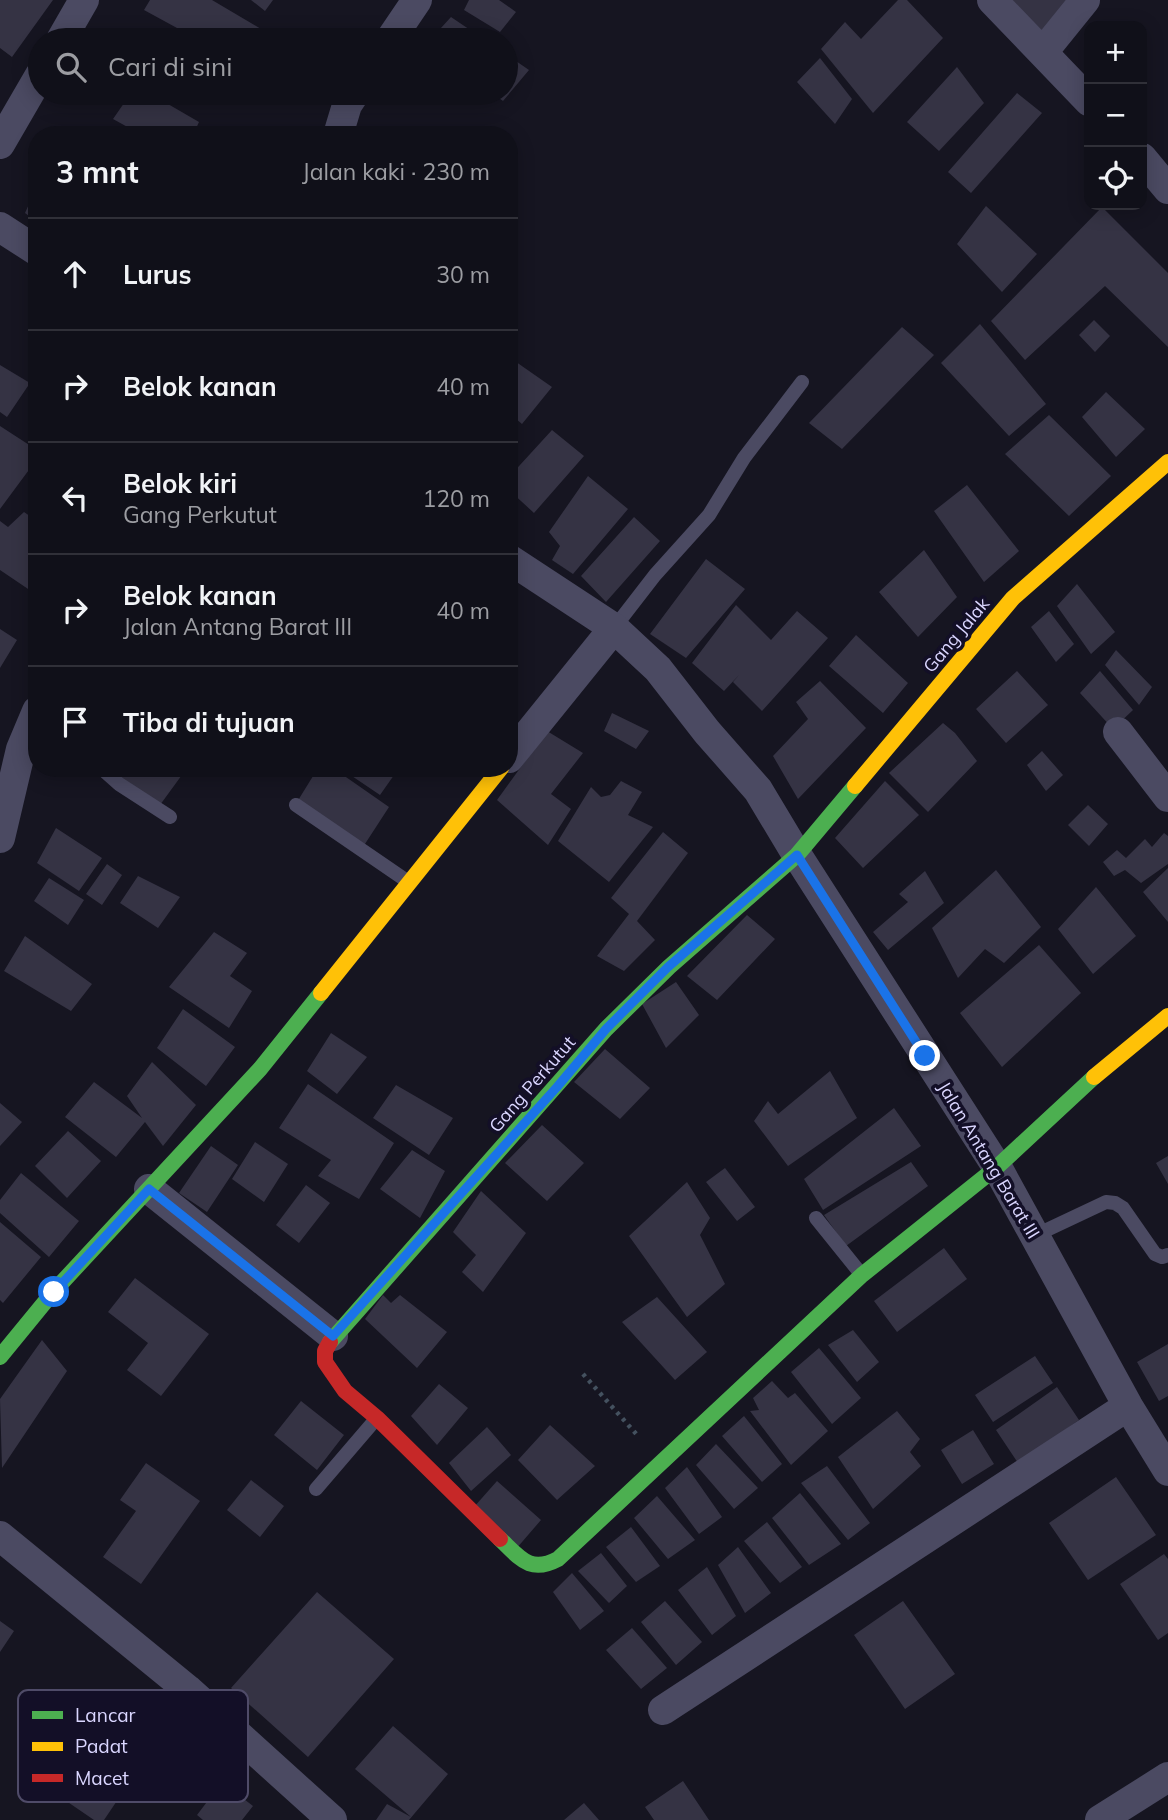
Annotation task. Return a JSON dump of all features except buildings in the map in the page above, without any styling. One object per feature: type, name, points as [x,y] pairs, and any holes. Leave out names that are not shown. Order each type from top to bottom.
[{"type":"street","points":[[68,28],[84,0]]},
{"type":"street","points":[[398,28],[417,0]]},
{"type":"street","points":[[992,0],[1084,96]]},
{"type":"street","points":[[1043,52],[1085,0]]},
{"type":"street","points":[[0,144],[28,96]]},
{"type":"street","points":[[341,126],[347,105]]},
{"type":"street","points":[[1147,164],[1168,189]]},
{"type":"street","points":[[0,227],[28,245]]},
{"type":"street","name":"Gang Jalak","points":[[797,855],[1013,598],[1168,462]]},
{"type":"street","name":"Jalan Antang Barat III","points":[[518,565],[614,628],[658,669],[707,732],[758,790],[997,1167],[1128,1406],[1168,1471]]},
{"type":"street","points":[[518,747],[614,628]]},
{"type":"street","points":[[1118,732],[1168,797]]},
{"type":"street","points":[[0,838],[21,749],[28,733]]},
{"type":"street","points":[[0,1357],[54,1292],[260,1069],[494,777]]},
{"type":"street","name":"Gang Perkutut","points":[[329,1349],[606,1029],[668,967],[797,855]]},
{"type":"street","points":[[149,1189],[329,1349],[345,1391],[377,1418],[530,1566],[542,1568],[558,1559],[862,1275],[997,1167],[1075,1093],[1168,1016]]},
{"type":"street","points":[[663,1710],[1128,1406]]},
{"type":"street","points":[[0,1536],[188,1690]]},
{"type":"street","points":[[248,1744],[332,1820]]},
{"type":"street","points":[[1100,1820],[1168,1777]]},
{"type":"lane","points":[[614,628],[655,575],[709,515],[744,458],[802,382]]},
{"type":"lane","points":[[111,777],[170,817]]},
{"type":"lane","points":[[296,805],[408,881]]},
{"type":"lane","points":[[1036,1235],[1106,1202],[1115,1203],[1123,1208],[1155,1254],[1162,1257],[1168,1255]]},
{"type":"lane","points":[[816,1218],[862,1275]]},
{"type":"lane","points":[[316,1489],[377,1418]]},
{"type":"path","points":[[583,1374],[661,1463]]},
{"type":"traffic: fast","points":[[330,1342],[606,1029],[669,967],[797,855],[855,786]]},
{"type":"traffic: fast","points":[[0,1357],[54,1291],[260,1069],[321,993]]},
{"type":"traffic: fast","points":[[500,1539],[526,1562],[540,1565],[558,1559],[862,1275],[997,1167],[1094,1077]]},
{"type":"traffic: slow","points":[[855,786],[1013,598],[1168,462]]},
{"type":"traffic: slow","points":[[321,993],[494,777]]},
{"type":"traffic: slow","points":[[1094,1077],[1168,1016]]},
{"type":"traffic: jam","points":[[330,1342],[325,1351],[325,1362],[345,1391],[377,1418],[500,1539]]},
{"type":"route","points":[[54,1292],[149,1189],[333,1336],[606,1029],[668,967],[797,855],[925,1056]]}]
